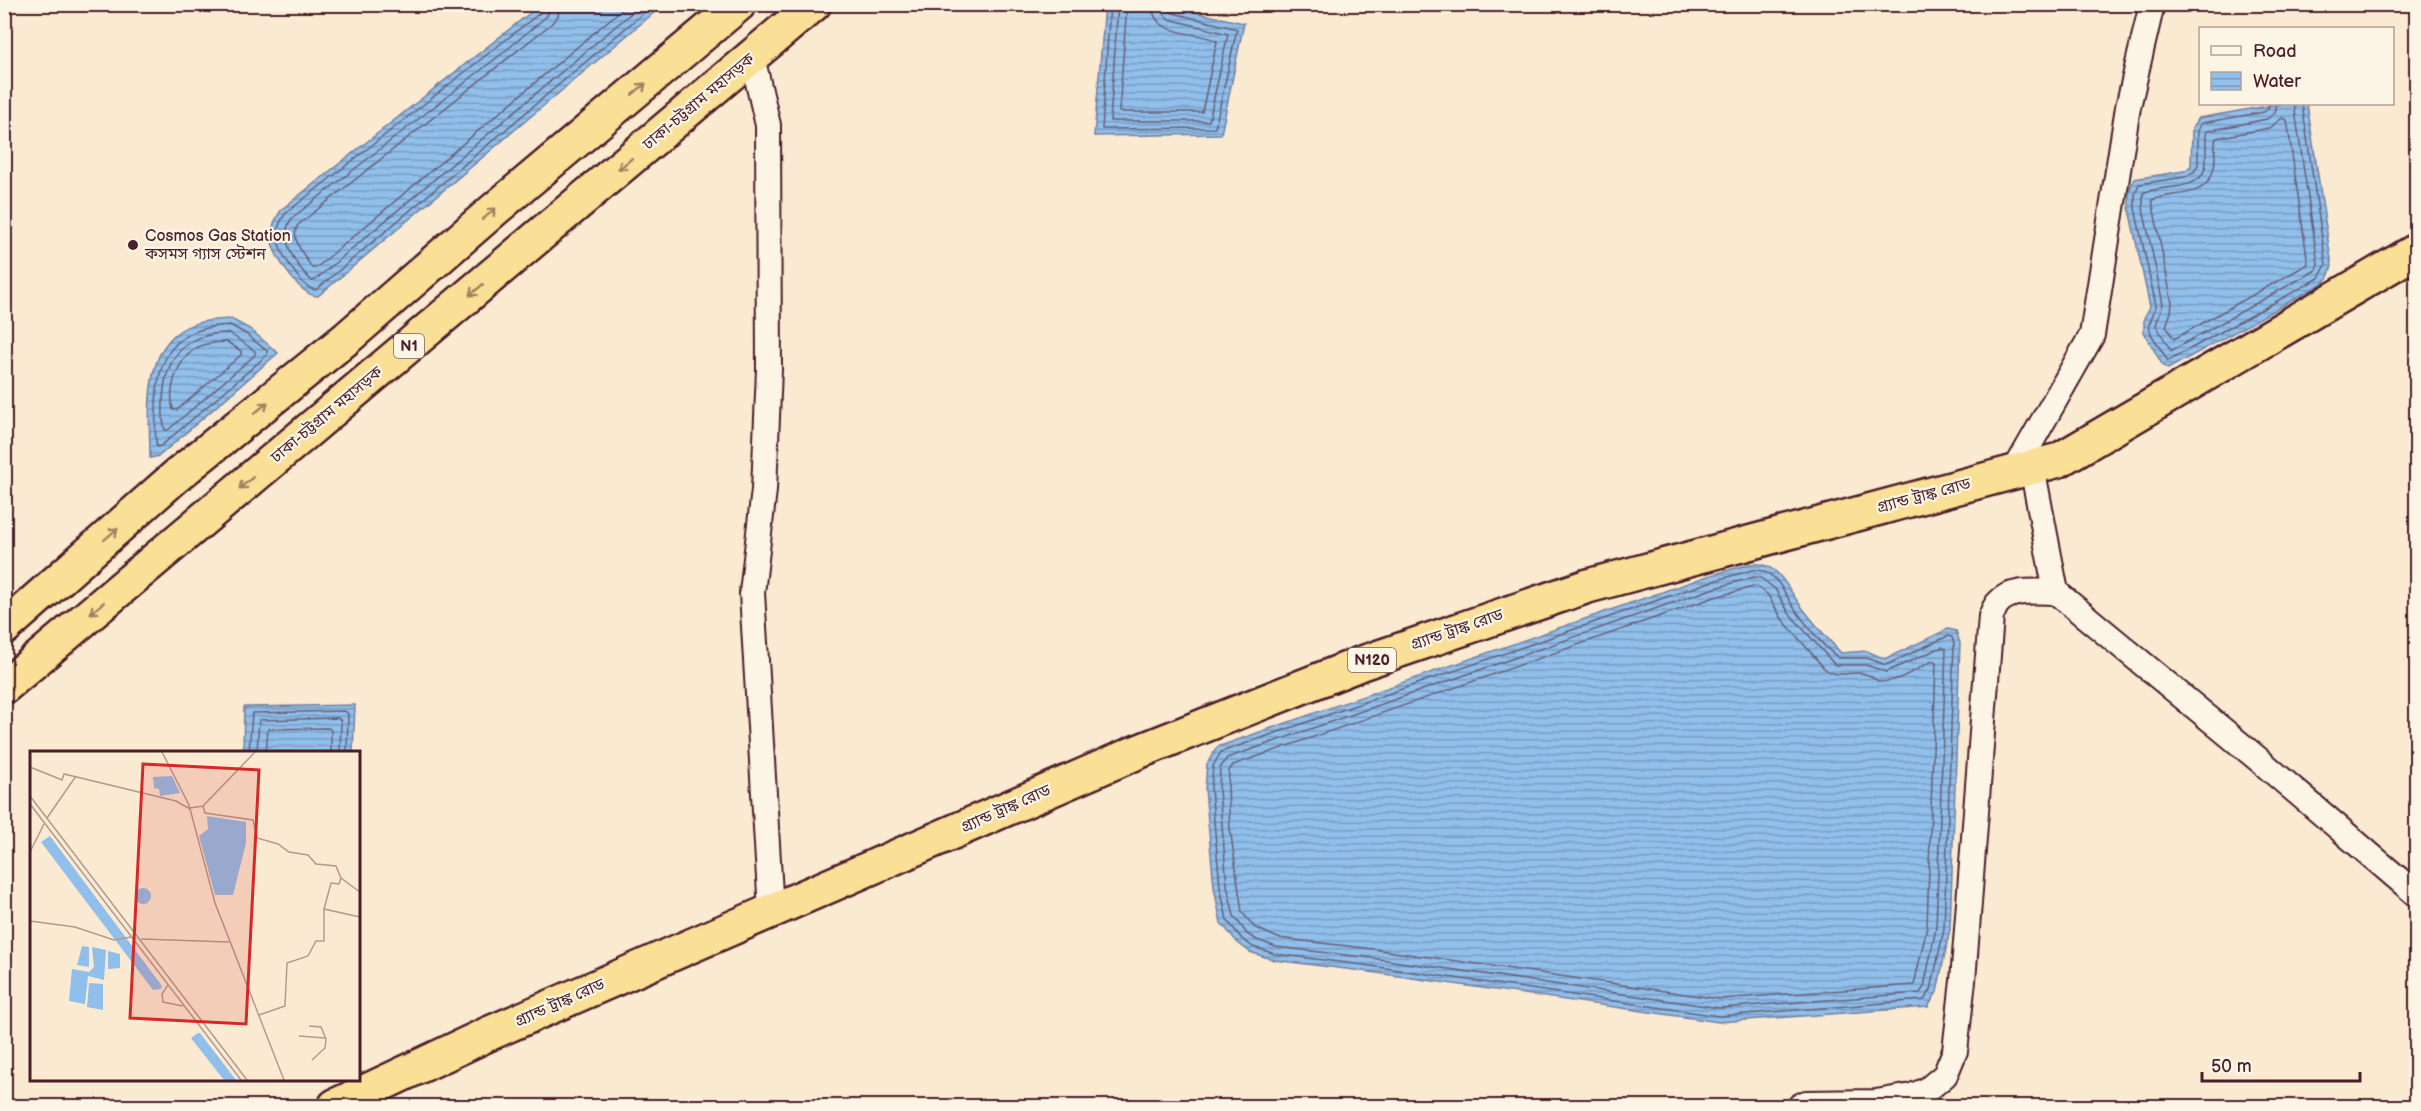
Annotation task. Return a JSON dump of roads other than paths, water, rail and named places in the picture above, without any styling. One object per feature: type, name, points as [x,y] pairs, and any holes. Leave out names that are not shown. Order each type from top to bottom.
[{"type":"highway","points":[[4,628],[175,477],[340,344],[495,209],[740,4]]},
{"type":"highway","name":"ঢাকা-চট্টগ্রাম মহাসড়ক","points":[[4,687],[814,4]]},
{"type":"highway","name":"গ্র্যান্ড ট্রাঙ্ক রোড","points":[[335,1107],[488,1034],[1135,753],[1362,663],[1588,586],[2059,460],[2416,251]]},
{"type":"street","points":[[2152,4],[2128,107],[2092,335],[2023,469],[2056,592],[2258,759],[2416,894]]},
{"type":"street","points":[[752,57],[768,125],[769,369],[764,490],[752,593],[771,911]]},
{"type":"street","points":[[1800,1107],[1806,1103],[1876,1102],[1912,1096],[1927,1090],[1945,1074],[1955,1051],[1964,981],[1992,616],[1998,602],[2010,595],[2024,592],[2056,592]]},
{"type":"water","points":[[540,5],[663,5],[318,296],[304,290],[289,274],[273,246],[273,227],[282,209]]},
{"type":"water","points":[[1105,5],[1162,5],[1244,23],[1221,134],[1094,136]]},
{"type":"water","points":[[2273,105],[2307,105],[2332,266],[2323,283],[2168,369],[2163,366],[2144,332],[2144,318],[2150,307],[2129,209],[2129,194],[2134,179],[2184,171],[2191,166],[2192,128],[2199,118]]},
{"type":"water","points":[[231,319],[250,329],[278,353],[159,456],[150,458],[149,421],[152,381],[156,363],[164,346],[177,333],[194,324]]},
{"type":"water","points":[[1750,564],[1760,564],[1775,571],[1810,618],[1841,653],[1867,651],[1885,659],[1948,629],[1956,631],[1960,643],[1950,929],[1937,992],[1928,1007],[1719,1022],[1274,960],[1250,952],[1238,943],[1221,923],[1214,887],[1205,789],[1207,764],[1217,747],[1708,576]]},
{"type":"water","points":[[355,705],[353,751],[243,751],[244,707]]},
{"type":"place","name":"Cosmos Gas Station কসমস গ্যাস স্টেশন","points":[[133,245]]}]
